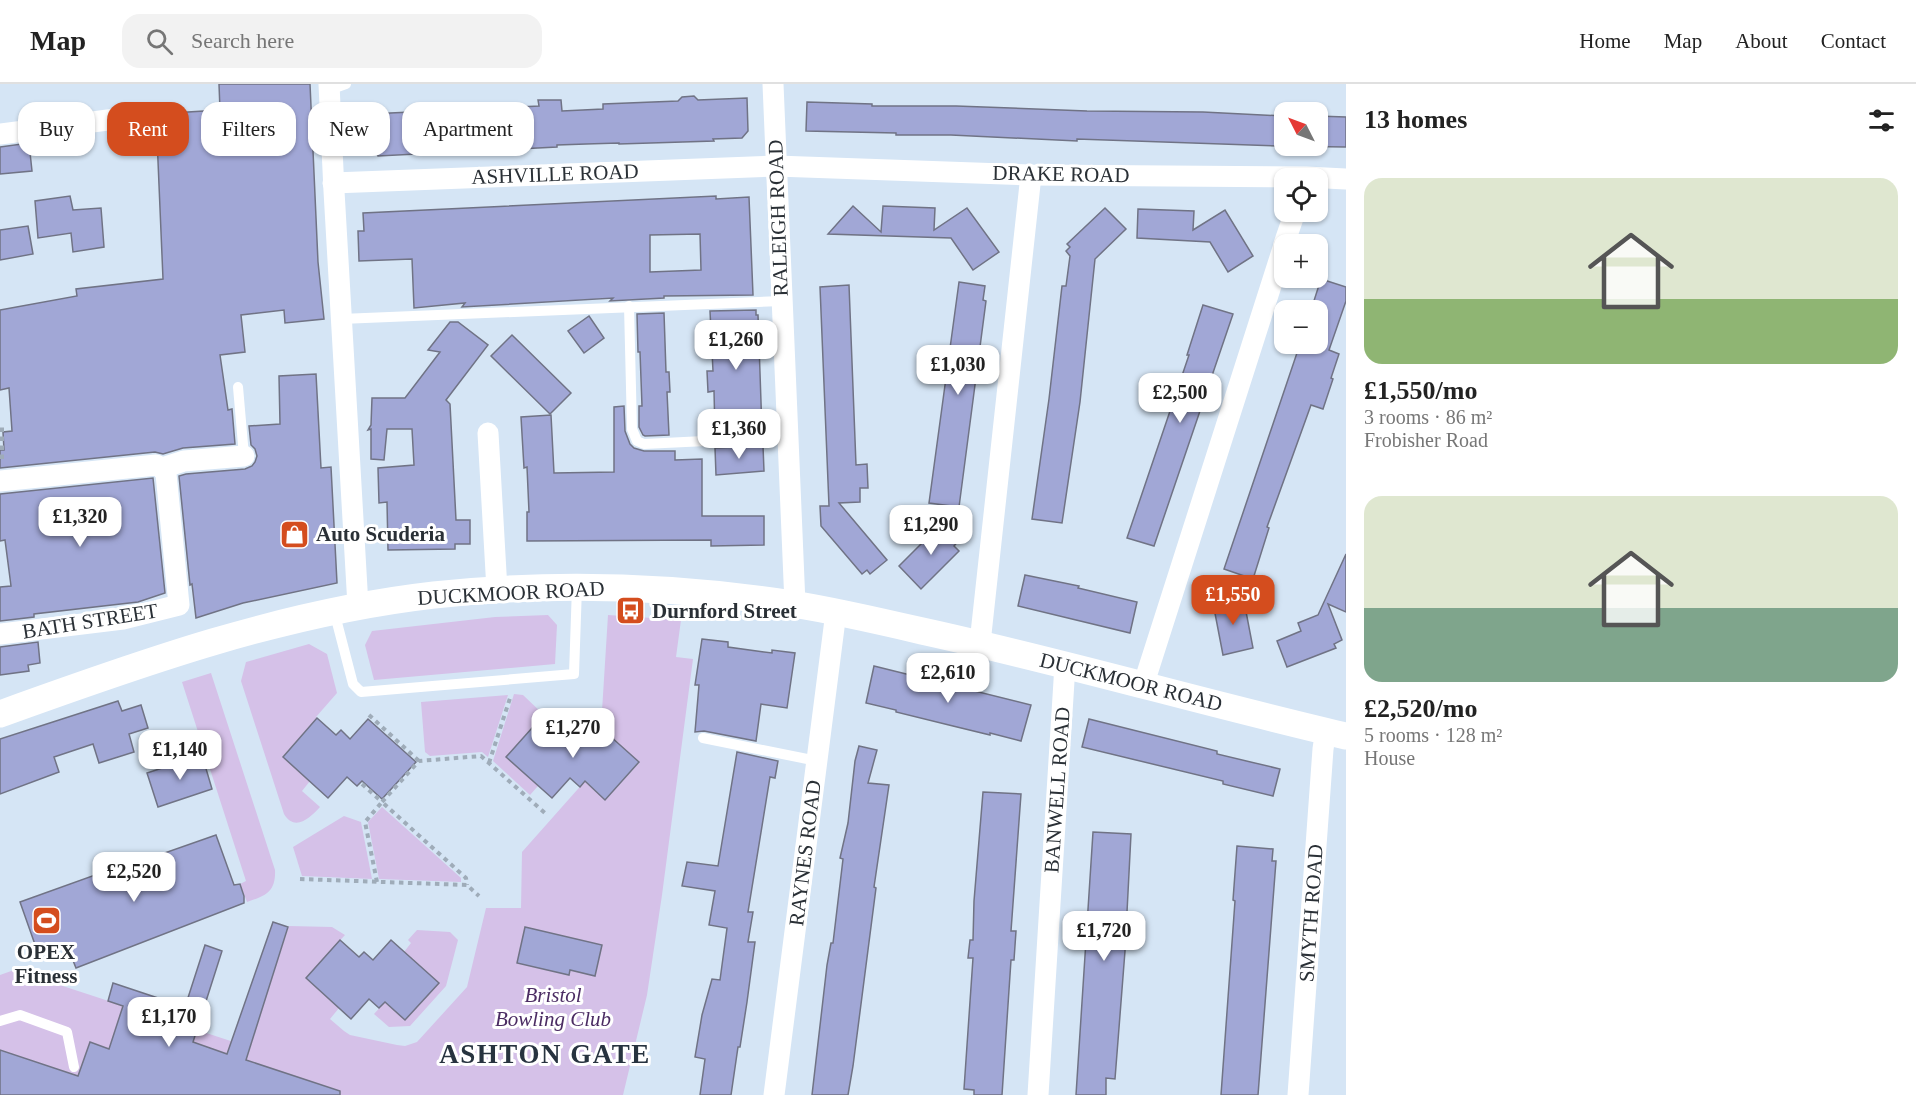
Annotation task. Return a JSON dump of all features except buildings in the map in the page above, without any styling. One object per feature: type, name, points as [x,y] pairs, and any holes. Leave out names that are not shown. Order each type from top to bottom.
[{"type":"street","name":"RALEIGH ROAD","points":[[773,84],[795,604]]},
{"type":"street","points":[[335,86],[333,183],[341,319],[346,609]]},
{"type":"street","points":[[0,134],[107,120]]},
{"type":"street","name":"DRAKE ROAD","points":[[776,166],[1032,175],[1274,178]]},
{"type":"street","name":"ASHVILLE ROAD","points":[[333,183],[776,166]]},
{"type":"street","points":[[980,643],[1032,175]]},
{"type":"street","name":"DRAKE ROAD","points":[[1328,179],[1346,179]]},
{"type":"street","points":[[1143,686],[1274,276]]},
{"type":"street","points":[[488,433],[497,590]]},
{"type":"street","points":[[1,472],[156,465],[162,468],[184,460],[244,456]]},
{"type":"street","name":"BATH STREET","points":[[0,634],[123,619],[179,605],[166,474],[162,468]]},
{"type":"street","name":"DUCKMOOR ROAD","points":[[0,714],[159,659],[270,626],[346,609],[435,595],[577,587],[665,590],[795,604],[980,643],[1143,686],[1339,729]]},
{"type":"street","name":"RAYNES ROAD","points":[[774,1095],[836,612]]},
{"type":"street","name":"BANWELL ROAD","points":[[1038,1095],[1065,665]]},
{"type":"street","name":"SMYTH ROAD","points":[[1298,1095],[1323,750],[1339,729]]},
{"type":"lane","points":[[341,319],[782,301]]},
{"type":"lane","points":[[629,306],[632,429],[637,441],[644,444],[787,437]]},
{"type":"lane","points":[[238,387],[244,456]]},
{"type":"lane","points":[[346,609],[353,684],[362,692],[574,674],[577,587]]},
{"type":"lane","points":[[703,738],[817,761]]},
{"type":"lane","points":[[0,1021],[20,1016],[67,1032],[74,1067]]},
{"type":"path","points":[[1,472],[2,427]]},
{"type":"path","points":[[489,763],[513,691]]},
{"type":"path","points":[[369,715],[420,761]]},
{"type":"path","points":[[377,882],[365,822],[420,761],[481,756],[545,813]]},
{"type":"path","points":[[362,784],[466,878],[467,885],[479,896]]},
{"type":"path","points":[[300,879],[467,885]]},
{"type":"green space","points":[[548,615],[557,625],[555,664],[374,680],[365,645],[372,631],[495,617]]},
{"type":"green space","name":"Bristol Bowling Club","points":[[608,615],[681,620],[676,657],[693,659],[647,995],[623,1095],[0,1095],[0,975],[14,970],[249,1047],[289,926],[332,927],[345,935],[306,978],[339,1008],[330,1019],[350,1035],[405,1046],[417,1042],[467,987],[486,908],[521,908],[522,852],[585,781],[606,799],[639,763],[604,731],[613,721],[602,711]]},
{"type":"green space","points":[[309,644],[327,654],[337,693],[283,756],[310,781],[302,791],[320,807],[307,819],[298,823],[288,819],[284,814],[241,681],[246,662]]},
{"type":"green space","points":[[211,673],[275,870],[274,883],[268,892],[247,902],[240,884],[246,881],[182,682]]},
{"type":"green space","points":[[514,694],[523,695],[544,715],[506,757],[538,786],[530,795],[493,761]]},
{"type":"green space","points":[[508,695],[488,757],[482,752],[430,756],[425,752],[421,702]]},
{"type":"green space","points":[[382,807],[461,878],[461,882],[379,879],[368,822]]},
{"type":"green space","points":[[344,816],[361,822],[372,879],[302,876],[293,847]]},
{"type":"green space","points":[[417,930],[450,932],[458,940],[446,986],[410,1026],[389,1027],[374,1014],[385,1002],[405,1020],[438,983],[404,952],[411,943],[408,940]]},
{"type":"place","name":"Auto Scuderia","points":[[295,534]]},
{"type":"place","name":"Durnford Street","points":[[631,611]]},
{"type":"place","name":"OPEX Fitness","points":[[46,921]]},
{"type":"district","name":"ASHTON GATE","points":[[545,1054]]}]
